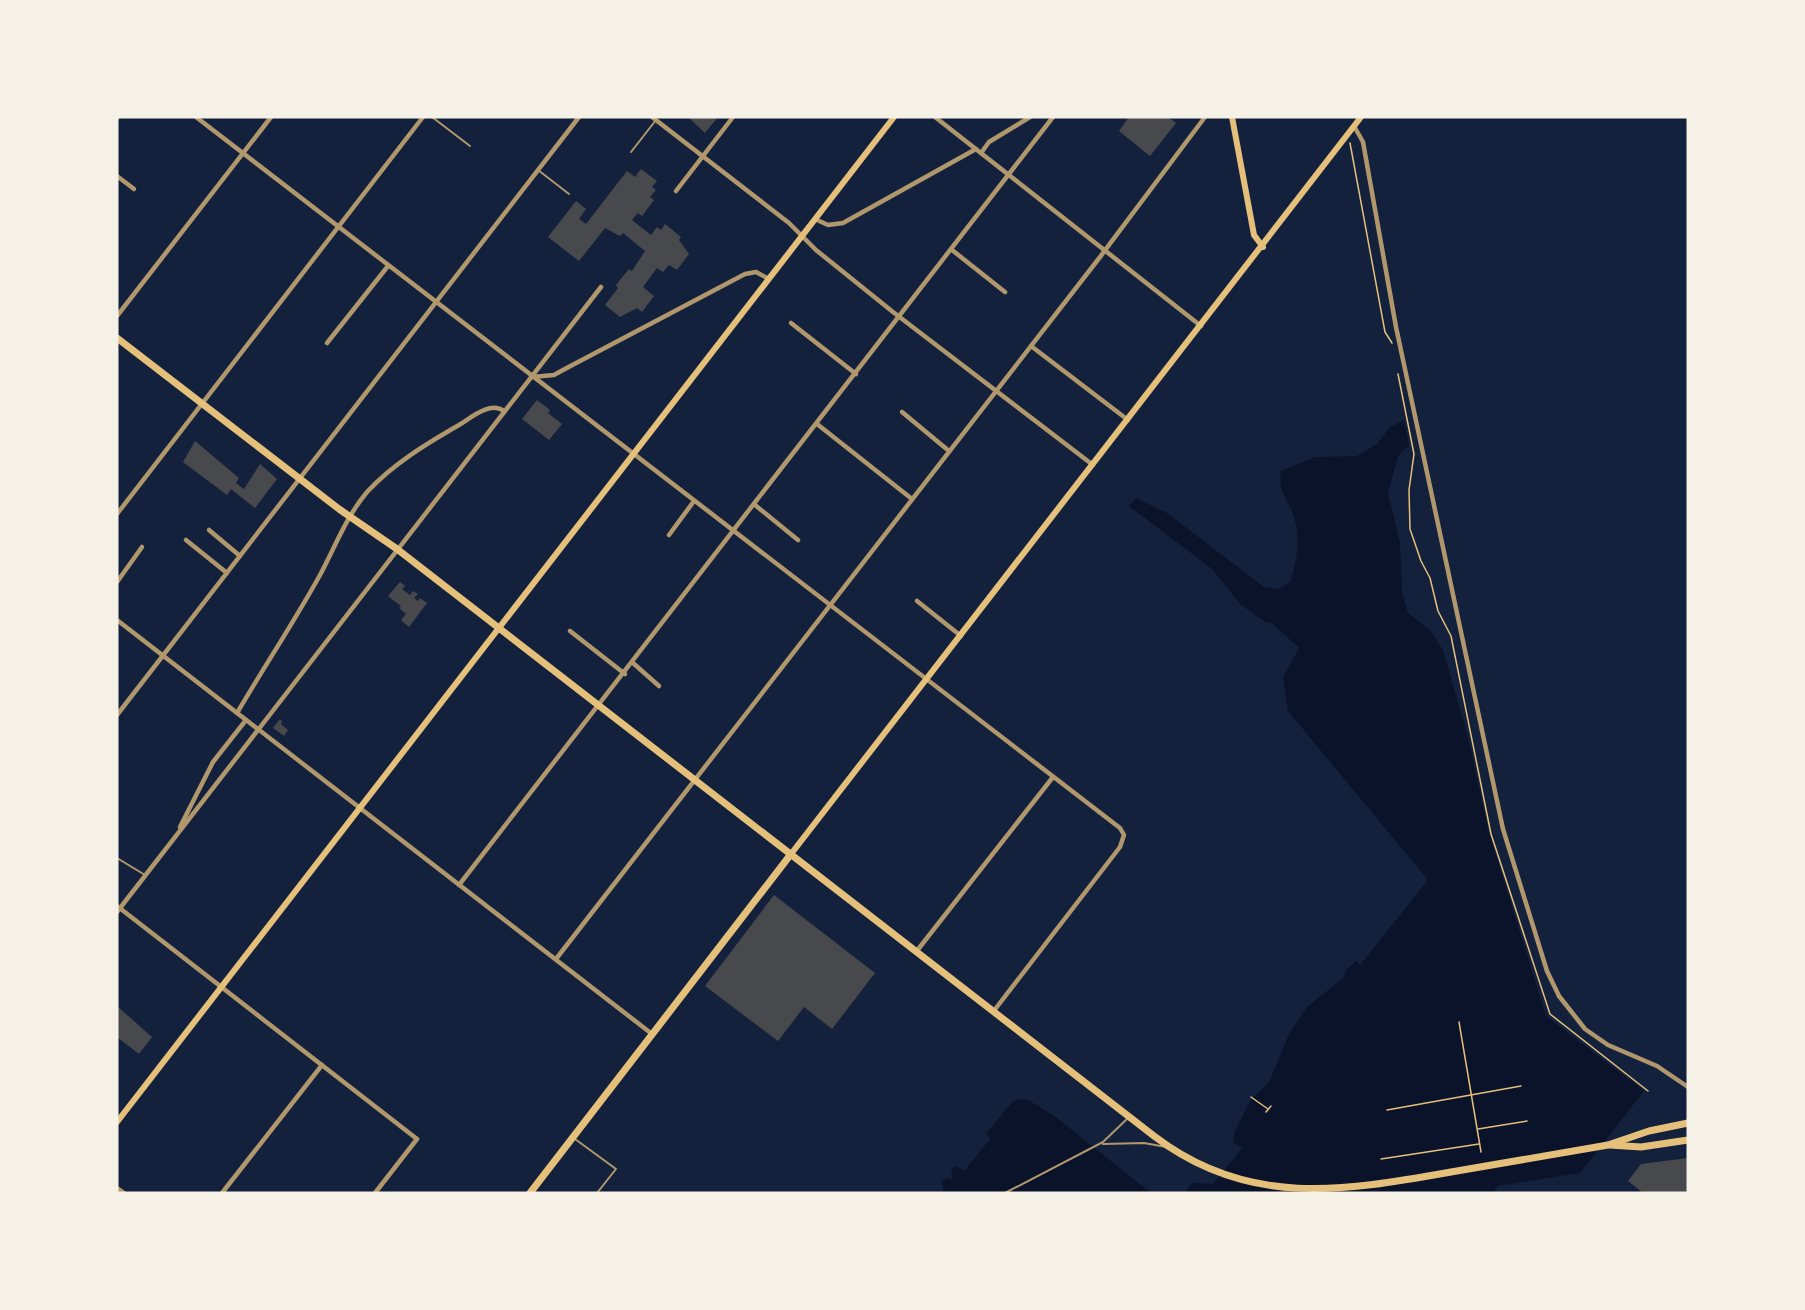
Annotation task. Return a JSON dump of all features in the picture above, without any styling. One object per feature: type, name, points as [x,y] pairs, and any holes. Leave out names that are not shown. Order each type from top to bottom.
[{"type":"main road","points":[[117,1122],[894,117]]},
{"type":"main road","points":[[1232,117],[1254,235],[1263,247]]},
{"type":"main road","points":[[530,1193],[1263,247],[1361,117]]},
{"type":"main road","points":[[117,338],[349,517],[397,549],[993,1012],[1175,1150],[1218,1171],[1277,1186],[1338,1190],[1608,1145],[1649,1131],[1688,1123]]},
{"type":"main road","points":[[1608,1145],[1641,1147],[1688,1140]]},
{"type":"street","points":[[196,117],[1120,828],[1124,835],[1120,847],[993,1012]]},
{"type":"street","points":[[117,316],[271,117]]},
{"type":"street","points":[[117,514],[423,117]]},
{"type":"street","points":[[117,715],[579,117]]},
{"type":"street","points":[[676,191],[733,117]]},
{"type":"street","points":[[935,117],[1201,326]]},
{"type":"street","points":[[944,124],[949,117]]},
{"type":"street","points":[[981,153],[989,142],[1030,117]]},
{"type":"street","points":[[459,885],[755,506],[1053,117]]},
{"type":"street","points":[[556,959],[1106,250],[1205,117]]},
{"type":"street","points":[[654,118],[900,317],[1093,465]]},
{"type":"street","points":[[1354,126],[1363,142],[1401,350],[1503,829],[1547,971],[1558,996],[1585,1029],[1608,1045],[1657,1066],[1688,1087]]},
{"type":"street","points":[[815,219],[828,225],[843,223],[976,149]]},
{"type":"street","points":[[117,176],[134,189]]},
{"type":"street","points":[[952,250],[1005,291]]},
{"type":"street","points":[[327,343],[388,266]]},
{"type":"street","points":[[532,377],[554,375],[745,274],[756,272],[769,279]]},
{"type":"street","points":[[375,1193],[417,1139],[118,908],[601,287]]},
{"type":"street","points":[[791,322],[856,374]]},
{"type":"street","points":[[1031,346],[1128,420]]},
{"type":"street","points":[[237,713],[319,576],[349,517],[375,484],[420,448],[486,409],[497,407],[504,411]]},
{"type":"street","points":[[902,412],[949,451]]},
{"type":"street","points":[[817,424],[912,499]]},
{"type":"street","points":[[669,535],[694,501]]},
{"type":"street","points":[[755,506],[798,540]]},
{"type":"street","points":[[209,530],[240,555]]},
{"type":"street","points":[[186,540],[227,573]]},
{"type":"street","points":[[117,582],[142,548]]},
{"type":"street","points":[[917,601],[961,636]]},
{"type":"street","points":[[117,620],[652,1034]]},
{"type":"street","points":[[570,632],[624,674]]},
{"type":"street","points":[[633,663],[659,686]]},
{"type":"street","points":[[175,837],[213,762],[246,720]]},
{"type":"street","points":[[916,952],[1053,777]]},
{"type":"street","points":[[222,1193],[322,1065]]},
{"type":"street","points":[[117,1188],[124,1193]]},
{"type":"lane","points":[[432,117],[470,146]]},
{"type":"lane","points":[[631,152],[654,118]]},
{"type":"lane","points":[[538,170],[569,194]]},
{"type":"lane","points":[[117,858],[145,875]]},
{"type":"lane","points":[[1005,1193],[1100,1144],[1129,1117]]},
{"type":"lane","points":[[573,1137],[616,1169],[597,1193]]},
{"type":"lane","points":[[1100,1144],[1144,1143],[1175,1150]]},
{"type":"path","points":[[1459,1022],[1481,1152]]},
{"type":"path","points":[[1387,1110],[1521,1086]]},
{"type":"path","points":[[1251,1097],[1268,1109]]},
{"type":"path","points":[[1266,1112],[1270,1106]]},
{"type":"path","points":[[1477,1129],[1527,1120]]},
{"type":"path","points":[[1381,1159],[1480,1144]]},
{"type":"water","points":[[1404,420],[1409,445],[1398,456],[1388,493],[1400,543],[1402,592],[1408,613],[1430,630],[1443,650],[1469,741],[1488,829],[1546,1016],[1644,1091],[1580,1173],[1498,1186],[1493,1193],[1185,1193],[1192,1183],[1213,1184],[1242,1148],[1233,1142],[1235,1131],[1249,1103],[1270,1080],[1289,1034],[1307,1007],[1343,978],[1347,969],[1356,961],[1360,965],[1428,880],[1288,711],[1283,677],[1299,648],[1272,623],[1267,623],[1241,605],[1212,569],[1129,506],[1136,498],[1167,513],[1264,587],[1278,589],[1290,582],[1297,546],[1297,528],[1281,487],[1281,471],[1315,457],[1357,456],[1377,444],[1390,427]]},
{"type":"water","points":[[1019,1099],[1028,1100],[1053,1115],[1151,1193],[944,1193],[942,1181],[947,1178],[953,1180],[951,1170],[957,1166],[964,1171],[991,1138],[986,1134],[1012,1102]]},
{"type":"building","points":[[688,117],[718,117],[705,133]]},
{"type":"building","points":[[1129,117],[1168,117],[1176,123],[1150,156],[1119,131]]},
{"type":"building","points":[[641,169],[657,181],[652,187],[656,190],[650,197],[654,200],[642,216],[638,213],[632,220],[651,235],[657,227],[661,230],[665,224],[681,237],[679,240],[689,254],[677,270],[669,265],[663,272],[657,268],[643,287],[654,296],[642,312],[637,308],[620,317],[605,305],[618,288],[616,285],[629,269],[632,271],[645,251],[623,233],[620,236],[605,228],[579,261],[548,237],[576,201],[586,209],[579,219],[586,224],[627,171],[635,177]]},
{"type":"building","points":[[537,400],[562,424],[549,440],[522,419]]},
{"type":"building","points":[[195,441],[239,478],[236,483],[244,489],[260,464],[277,479],[255,508],[231,489],[227,495],[183,462]]},
{"type":"building","points":[[400,582],[405,586],[402,589],[410,595],[413,591],[418,594],[414,598],[418,601],[420,598],[427,603],[409,627],[401,620],[406,614],[399,608],[401,606],[388,596]]},
{"type":"building","points":[[280,719],[281,724],[288,730],[284,736],[273,728]]},
{"type":"building","points":[[774,895],[875,973],[832,1029],[804,1007],[778,1041],[705,986]]},
{"type":"building","points":[[117,1006],[152,1037],[139,1054],[117,1037]]},
{"type":"building","points":[[1688,1158],[1688,1193],[1643,1193],[1628,1181],[1641,1164]]}]
